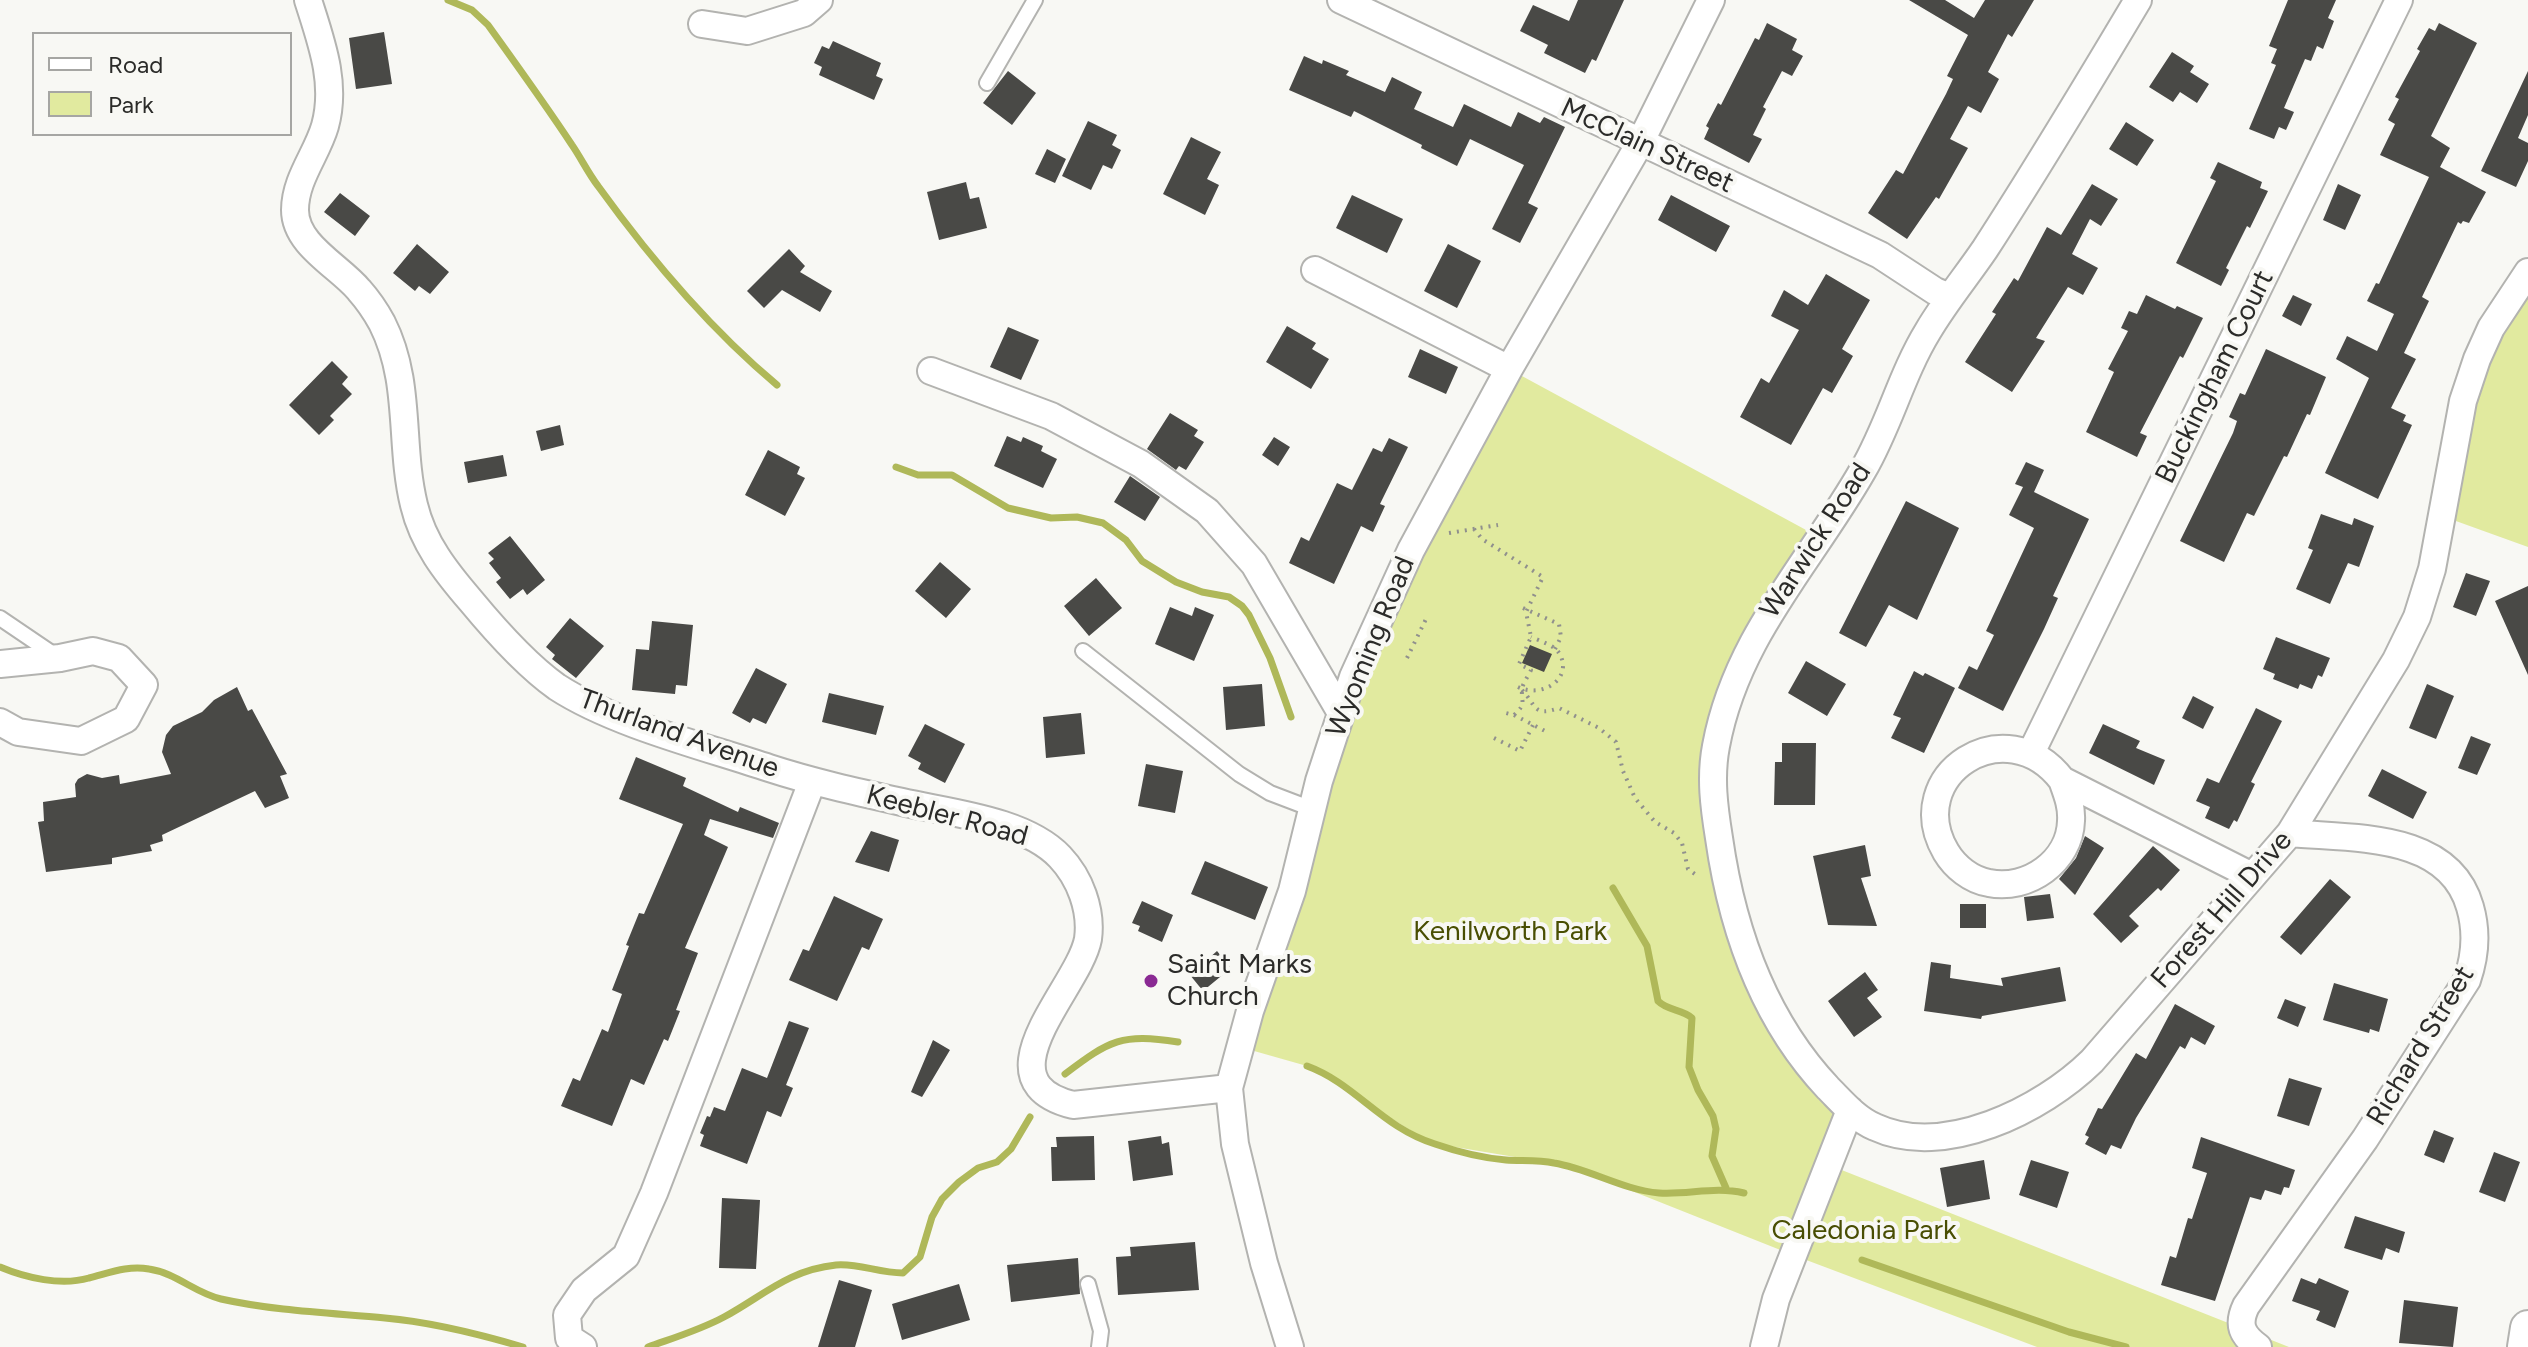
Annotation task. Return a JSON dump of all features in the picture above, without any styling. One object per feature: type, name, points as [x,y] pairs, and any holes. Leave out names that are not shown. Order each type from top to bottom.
[{"type":"street","name":"Thurland Avenue","points":[[308,0],[324,49],[331,91],[325,127],[303,175],[295,211],[305,238],[360,290],[382,324],[401,378],[408,481],[420,530],[452,579],[499,634],[556,686],[610,714],[812,782],[659,1179],[626,1256],[584,1290],[567,1315],[569,1338],[583,1347]]},
{"type":"street","points":[[702,24],[747,31],[804,13],[819,0]]},
{"type":"street","name":"McClain Street","points":[[1341,0],[1880,255],[1935,291],[1950,297]]},
{"type":"street","name":"Wyoming Road","points":[[1290,1347],[1264,1263],[1235,1144],[1229,1088],[1250,1011],[1292,891],[1312,809],[1341,713],[1368,640],[1419,533],[1509,369],[1640,143],[1711,0]]},
{"type":"street","name":"Warwick Road","points":[[1850,1110],[1820,1080],[1796,1048],[1747,957],[1726,888],[1713,799],[1713,766],[1724,713],[1748,649],[1862,472],[1882,435],[1918,349],[2007,214],[2138,0]]},
{"type":"street","name":"Buckingham Court","points":[[2031,753],[2399,0]]},
{"type":"street","points":[[1315,270],[1509,369]]},
{"type":"street","name":"Forest Hill Drive","points":[[1850,1110],[1875,1127],[1919,1137],[1976,1129],[2017,1114],[2041,1101],[2073,1080],[2092,1061],[2290,833],[2396,660],[2417,617],[2432,569],[2463,401],[2491,328],[2528,272]]},
{"type":"street","points":[[931,371],[1051,416],[1141,464],[1207,511],[1254,564],[1341,713]]},
{"type":"street","points":[[0,664],[93,651],[119,658],[144,685],[126,719],[81,741],[18,732],[0,722]]},
{"type":"street","points":[[2009,748],[2031,753],[2054,769],[2062,780],[2070,801],[2071,824],[2065,846],[2052,864],[2033,878],[2011,884],[1989,883],[1968,875],[1951,860],[1939,840],[1935,817],[1938,795],[1949,775],[1966,759],[1986,750],[2009,748]]},
{"type":"street","points":[[2062,780],[2252,876]]},
{"type":"street","name":"Keebler Road","points":[[812,782],[992,823],[1032,837],[1047,845],[1062,859],[1082,891],[1089,918],[1088,941],[1073,975],[1043,1025],[1033,1051],[1032,1069],[1043,1092],[1055,1100],[1073,1105],[1229,1088]]},
{"type":"street","name":"Richard Street","points":[[2258,1347],[2248,1340],[2240,1328],[2246,1306],[2365,1139],[2467,980],[2474,960],[2474,921],[2461,883],[2425,853],[2398,844],[2290,833]]},
{"type":"street","points":[[1764,1347],[1776,1299],[1850,1110]]},
{"type":"street","points":[[2525,1347],[2528,1328]]},
{"type":"lane","points":[[987,83],[1035,0]]},
{"type":"lane","points":[[0,618],[60,658]]},
{"type":"lane","points":[[1083,651],[1239,774],[1270,793],[1312,809]]},
{"type":"lane","points":[[1088,1284],[1101,1331],[1099,1347]]},
{"type":"path","points":[[1419,533],[1432,536],[1498,525]]},
{"type":"path","points":[[1474,529],[1482,539],[1543,577],[1525,608],[1531,637],[1519,664],[1531,670],[1520,688],[1524,700],[1514,715]]},
{"type":"path","points":[[1525,608],[1559,624],[1561,637],[1555,649]]},
{"type":"path","points":[[1407,658],[1426,619]]},
{"type":"path","points":[[1520,688],[1538,692],[1558,679],[1562,658],[1555,649],[1531,637]]},
{"type":"path","points":[[1520,688],[1537,711],[1542,713],[1559,708],[1599,728],[1616,742],[1623,771],[1635,798],[1655,822],[1668,828],[1682,843],[1688,869]]},
{"type":"path","points":[[1506,713],[1547,732]]},
{"type":"path","points":[[1494,738],[1520,751],[1533,725]]},
{"type":"green space","points":[[2528,272],[2528,547],[2442,516],[2463,401]]},
{"type":"green space","name":"Kenilworth Park","points":[[1509,369],[1819,537],[1717,741],[1747,957],[1850,1110],[1829,1165],[2289,1347],[2037,1347],[1569,1166],[1431,1143],[1307,1066],[1240,1047],[1328,753]]},
{"type":"building","points":[[1578,0],[1624,0],[1596,61],[1592,59],[1585,73],[1544,53],[1548,45],[1520,31],[1533,5],[1569,21]]},
{"type":"building","points":[[1909,0],[1945,0],[1974,18],[1985,0],[2034,0],[2012,37],[2008,34],[1988,72],[1999,79],[1981,113],[1968,106],[1950,139],[1968,148],[1939,199],[1936,197],[1907,239],[1868,213],[1896,170],[1903,174],[1946,94],[1953,79],[1947,76],[1968,35]]},
{"type":"building","points":[[2288,0],[2336,0],[2328,18],[2334,21],[2323,49],[2317,46],[2311,61],[2305,59],[2284,108],[2294,112],[2286,130],[2279,127],[2274,139],[2249,129],[2276,65],[2271,63],[2277,49],[2269,46]]},
{"type":"building","points":[[1767,23],[1797,39],[1792,50],[1803,56],[1792,76],[1782,71],[1763,107],[1766,109],[1753,135],[1762,139],[1749,163],[1704,139],[1709,128],[1706,126],[1718,103],[1721,105],[1755,38],[1759,40]]},
{"type":"building","points":[[2439,23],[2477,43],[2431,136],[2450,148],[2440,167],[2486,192],[2469,223],[2458,222],[2422,297],[2429,301],[2404,353],[2416,359],[2391,408],[2406,415],[2403,421],[2412,425],[2378,499],[2325,473],[2369,378],[2336,359],[2347,336],[2377,351],[2394,314],[2367,301],[2376,283],[2379,284],[2429,177],[2380,155],[2395,124],[2388,120],[2399,99],[2395,97],[2429,28],[2435,31]]},
{"type":"building","points":[[384,32],[392,84],[356,89],[349,38]]},
{"type":"building","points":[[833,41],[881,63],[876,76],[883,79],[874,100],[819,75],[822,67],[814,63],[822,46],[829,49]]},
{"type":"building","points":[[2172,52],[2194,66],[2190,72],[2209,84],[2197,103],[2180,92],[2173,102],[2149,87]]},
{"type":"building","points":[[1304,56],[1349,71],[1346,75],[1385,92],[1392,77],[1422,92],[1414,109],[1453,127],[1464,104],[1511,127],[1518,112],[1540,123],[1544,117],[1565,127],[1528,203],[1538,208],[1520,243],[1492,229],[1524,165],[1470,139],[1457,166],[1354,111],[1351,117],[1289,90]]},
{"type":"building","points":[[1008,71],[1036,93],[1012,125],[983,103]]},
{"type":"building","points":[[2528,71],[2528,115],[2518,138],[2528,143],[2528,161],[2516,187],[2481,171]]},
{"type":"building","points":[[1088,121],[1117,135],[1112,145],[1121,150],[1112,169],[1103,165],[1091,190],[1062,176]]},
{"type":"building","points":[[2126,122],[2154,140],[2137,166],[2109,149]]},
{"type":"building","points":[[1191,137],[1221,152],[1207,179],[1219,185],[1205,215],[1163,194]]},
{"type":"building","points":[[1047,149],[1066,159],[1055,183],[1035,174]]},
{"type":"building","points":[[2218,162],[2262,182],[2260,188],[2268,191],[2226,268],[2229,270],[2221,286],[2176,263],[2216,181],[2210,178]]},
{"type":"building","points":[[966,182],[970,199],[979,197],[987,228],[939,240],[927,192]]},
{"type":"building","points":[[2092,184],[2118,199],[2101,226],[2090,219],[2072,254],[2098,268],[2083,295],[2068,287],[2036,338],[2045,341],[2012,392],[1965,362],[1996,314],[1992,312],[2014,278],[2018,281],[2047,227],[2061,235]]},
{"type":"building","points":[[2338,184],[2361,195],[2345,230],[2323,220]]},
{"type":"building","points":[[340,193],[370,216],[355,236],[324,212]]},
{"type":"building","points":[[1352,195],[1403,219],[1387,253],[1336,228]]},
{"type":"building","points":[[1671,195],[1730,226],[1716,252],[1658,220]]},
{"type":"building","points":[[417,244],[449,272],[430,294],[419,286],[415,291],[393,273]]},
{"type":"building","points":[[1448,244],[1481,261],[1457,308],[1424,291]]},
{"type":"building","points":[[789,249],[805,266],[800,272],[832,291],[820,312],[782,290],[764,308],[747,291]]},
{"type":"building","points":[[1826,274],[1870,300],[1842,349],[1853,356],[1832,393],[1823,388],[1791,445],[1740,417],[1761,378],[1769,383],[1799,330],[1771,316],[1784,290],[1808,305]]},
{"type":"building","points":[[2146,295],[2203,318],[2140,433],[2147,436],[2137,457],[2086,432],[2114,372],[2108,369],[2128,331],[2121,328],[2129,311],[2137,314]]},
{"type":"building","points":[[2293,295],[2312,304],[2301,326],[2282,316]]},
{"type":"building","points":[[1287,326],[1316,343],[1312,349],[1329,359],[1311,389],[1266,362]]},
{"type":"building","points":[[1008,327],[1039,340],[1021,380],[990,367]]},
{"type":"building","points":[[1420,349],[1458,367],[1446,394],[1408,377]]},
{"type":"building","points":[[2266,349],[2326,377],[2287,457],[2284,456],[2254,516],[2247,513],[2224,562],[2180,541],[2233,433],[2237,421],[2229,417],[2240,393],[2245,395]]},
{"type":"building","points":[[332,361],[348,377],[342,384],[352,394],[330,416],[334,420],[319,435],[289,405]]},
{"type":"building","points":[[1170,413],[1198,430],[1194,436],[1204,442],[1186,470],[1179,466],[1176,470],[1147,449]]},
{"type":"building","points":[[560,425],[564,445],[541,451],[536,431]]},
{"type":"building","points":[[1007,436],[1021,442],[1023,437],[1043,446],[1041,451],[1057,459],[1043,488],[994,466]]},
{"type":"building","points":[[1274,437],[1290,447],[1278,466],[1262,455]]},
{"type":"building","points":[[1389,438],[1408,447],[1380,504],[1385,506],[1373,532],[1361,526],[1334,584],[1289,563],[1301,537],[1309,541],[1337,483],[1352,490],[1373,448],[1382,452]]},
{"type":"building","points":[[768,450],[800,467],[797,474],[805,478],[785,516],[745,495]]},
{"type":"building","points":[[503,455],[507,476],[468,483],[464,462]]},
{"type":"building","points":[[2026,462],[2044,470],[2034,492],[2089,519],[2053,596],[2058,598],[2003,711],[1958,688],[1969,666],[1977,670],[1994,635],[1986,631],[2034,528],[2009,515],[2023,487],[2015,484]]},
{"type":"building","points":[[1130,476],[1160,497],[1145,521],[1114,502]]},
{"type":"building","points":[[1906,501],[1959,528],[1917,620],[1889,605],[1866,647],[1839,633]]},
{"type":"building","points":[[2321,514],[2352,525],[2354,518],[2374,526],[2359,567],[2348,563],[2330,604],[2296,589],[2313,550],[2308,548]]},
{"type":"building","points":[[510,536],[545,580],[527,595],[523,589],[510,599],[496,582],[501,578],[489,563],[494,559],[488,553]]},
{"type":"building","points":[[940,562],[971,589],[946,618],[915,591]]},
{"type":"building","points":[[2466,573],[2490,581],[2476,616],[2453,607]]},
{"type":"building","points":[[1096,578],[1122,608],[1089,636],[1064,606]]},
{"type":"building","points":[[2528,586],[2528,675],[2495,601]]},
{"type":"building","points":[[1170,607],[1192,616],[1195,607],[1214,615],[1194,661],[1155,644]]},
{"type":"building","points":[[570,618],[604,646],[576,678],[552,659],[555,655],[546,647]]},
{"type":"building","points":[[652,621],[693,625],[687,686],[676,685],[675,694],[632,690],[636,649],[649,650]]},
{"type":"building","points":[[2276,637],[2330,658],[2322,677],[2318,675],[2312,689],[2300,684],[2298,689],[2273,679],[2275,674],[2263,669]]},
{"type":"building","points":[[1530,645],[1552,654],[1544,672],[1522,663]]},
{"type":"building","points":[[1806,661],[1846,684],[1827,716],[1788,693]]},
{"type":"building","points":[[756,668],[787,684],[766,724],[753,718],[750,723],[732,713]]},
{"type":"building","points":[[1914,671],[1955,688],[1924,753],[1891,738],[1901,718],[1893,715]]},
{"type":"building","points":[[1262,684],[1265,726],[1226,730],[1223,687]]},
{"type":"building","points":[[2427,684],[2454,696],[2436,739],[2409,728]]},
{"type":"building","points":[[237,687],[248,711],[252,709],[287,774],[280,776],[289,798],[265,808],[255,791],[162,835],[163,841],[150,845],[152,851],[112,858],[112,864],[46,872],[38,822],[44,821],[43,802],[76,797],[75,784],[87,774],[102,778],[119,775],[120,784],[171,774],[162,752],[166,735],[173,726],[202,712],[214,700]]},
{"type":"building","points":[[829,693],[884,706],[876,735],[822,722]]},
{"type":"building","points":[[2193,696],[2214,707],[2203,729],[2182,718]]},
{"type":"building","points":[[2256,708],[2282,721],[2251,782],[2255,784],[2237,822],[2234,820],[2229,829],[2205,818],[2210,807],[2196,801],[2207,778],[2219,783]]},
{"type":"building","points":[[1081,713],[1085,754],[1046,758],[1043,717]]},
{"type":"building","points":[[925,724],[965,744],[945,783],[918,769],[921,763],[908,756]]},
{"type":"building","points":[[2103,724],[2140,741],[2136,748],[2165,760],[2154,785],[2089,753]]},
{"type":"building","points":[[2471,736],[2491,744],[2477,775],[2458,768]]},
{"type":"building","points":[[1782,743],[1816,743],[1815,805],[1774,805],[1775,762],[1782,762]]},
{"type":"building","points":[[636,757],[686,778],[683,786],[738,812],[740,807],[779,823],[773,838],[710,819],[704,835],[728,847],[685,948],[698,953],[676,1010],[680,1011],[644,1085],[631,1079],[612,1126],[561,1106],[573,1078],[580,1081],[602,1029],[608,1032],[622,994],[612,990],[629,946],[626,945],[639,913],[644,914],[683,824],[619,799]]},
{"type":"building","points":[[1146,764],[1183,771],[1175,813],[1138,806]]},
{"type":"building","points":[[2382,769],[2427,792],[2413,819],[2368,796]]},
{"type":"building","points":[[871,831],[899,840],[889,872],[855,862]]},
{"type":"building","points":[[2085,836],[2104,848],[2075,895],[2059,879],[2076,858]]},
{"type":"building","points":[[1865,845],[1871,876],[1861,878],[1877,926],[1828,925],[1813,856]]},
{"type":"building","points":[[2153,846],[2180,870],[2161,891],[2158,888],[2129,916],[2139,926],[2121,943],[2093,914]]},
{"type":"building","points":[[1205,861],[1268,887],[1255,920],[1191,894]]},
{"type":"building","points":[[2330,879],[2351,897],[2301,955],[2280,937]]},
{"type":"building","points":[[2050,894],[2054,918],[2027,921],[2024,897]]},
{"type":"building","points":[[834,896],[883,919],[869,950],[862,947],[837,1001],[789,980],[803,949],[809,951]]},
{"type":"building","points":[[1142,901],[1173,915],[1162,942],[1138,931],[1140,926],[1132,923]]},
{"type":"building","points":[[1960,904],[1986,904],[1986,928],[1960,928]]},
{"type":"building","points":[[1217,951],[1231,968],[1203,991],[1190,975]]},
{"type":"building","points":[[1931,962],[1951,965],[1950,978],[2003,986],[2001,978],[2060,967],[2066,1001],[1982,1016],[1981,1019],[1924,1011]]},
{"type":"building","points":[[1865,972],[1878,990],[1867,998],[1882,1017],[1854,1037],[1828,1001]]},
{"type":"building","points":[[2334,983],[2388,999],[2379,1032],[2370,1029],[2369,1033],[2323,1020]]},
{"type":"building","points":[[2285,999],[2306,1007],[2298,1027],[2277,1018]]},
{"type":"building","points":[[2175,1004],[2215,1026],[2205,1045],[2191,1037],[2185,1049],[2180,1046],[2121,1149],[2111,1145],[2106,1155],[2085,1144],[2089,1137],[2085,1135],[2098,1108],[2102,1109],[2136,1053],[2146,1059]]},
{"type":"building","points":[[789,1021],[809,1028],[786,1085],[793,1088],[781,1117],[767,1111],[747,1164],[700,1146],[704,1135],[700,1133],[707,1116],[710,1117],[714,1107],[725,1111],[742,1068],[767,1078]]},
{"type":"building","points":[[933,1040],[950,1050],[922,1097],[911,1092]]},
{"type":"building","points":[[2289,1078],[2322,1088],[2309,1126],[2277,1116]]},
{"type":"building","points":[[2434,1130],[2454,1138],[2444,1163],[2424,1155]]},
{"type":"building","points":[[1094,1136],[1095,1180],[1052,1181],[1051,1147],[1057,1147],[1056,1137]]},
{"type":"building","points":[[1161,1136],[1162,1144],[1169,1142],[1173,1175],[1133,1181],[1128,1141]]},
{"type":"building","points":[[2201,1137],[2295,1170],[2289,1188],[2284,1187],[2281,1195],[2265,1190],[2261,1200],[2250,1197],[2215,1301],[2161,1285],[2170,1256],[2176,1258],[2188,1218],[2192,1219],[2207,1173],[2192,1168]]},
{"type":"building","points":[[2494,1152],[2520,1162],[2505,1202],[2479,1192]]},
{"type":"building","points":[[1984,1160],[1990,1199],[1947,1207],[1940,1168]]},
{"type":"building","points":[[2031,1160],[2069,1172],[2057,1208],[2019,1195]]},
{"type":"building","points":[[722,1198],[760,1200],[756,1269],[719,1268]]},
{"type":"building","points":[[2355,1216],[2405,1232],[2399,1253],[2386,1248],[2382,1260],[2344,1248]]},
{"type":"building","points":[[1195,1242],[1199,1290],[1118,1295],[1116,1257],[1131,1256],[1130,1247]]},
{"type":"building","points":[[1078,1258],[1080,1294],[1011,1302],[1007,1265]]},
{"type":"building","points":[[2301,1278],[2316,1284],[2319,1278],[2349,1291],[2335,1328],[2316,1320],[2320,1311],[2292,1301]]},
{"type":"building","points":[[839,1280],[872,1290],[855,1347],[818,1347]]},
{"type":"building","points":[[959,1284],[970,1320],[902,1340],[892,1304]]},
{"type":"building","points":[[2404,1300],[2458,1307],[2453,1347],[2399,1343]]},
{"type":"waterway","points":[[448,0],[472,10],[488,25],[594,181],[638,239],[704,316],[777,385]]},
{"type":"waterway","points":[[896,467],[918,475],[952,475],[1008,508],[1051,518],[1077,517],[1103,523],[1126,540],[1142,561],[1176,582],[1202,592],[1229,597],[1249,615],[1270,658],[1291,717]]},
{"type":"waterway","points":[[1613,888],[1647,946],[1658,1001],[1692,1018],[1689,1067],[1713,1116],[1716,1129],[1712,1156],[1726,1188]]},
{"type":"waterway","points":[[1065,1074],[1094,1053],[1117,1042],[1143,1038],[1178,1042]]},
{"type":"waterway","points":[[1307,1066],[1340,1083],[1416,1137],[1452,1150],[1497,1159],[1554,1163],[1659,1193],[1723,1190],[1744,1193]]},
{"type":"waterway","points":[[648,1347],[715,1322],[804,1272],[844,1265],[903,1273],[920,1257],[932,1217],[942,1199],[978,1168],[997,1162],[1011,1149],[1030,1117]]},
{"type":"waterway","points":[[1862,1260],[2069,1332],[2126,1347]]},
{"type":"waterway","points":[[0,1267],[55,1281],[78,1280],[126,1269],[149,1269],[221,1299],[282,1309],[420,1322],[523,1347]]},
{"type":"place","name":"Saint Marks Church","points":[[1151,981]]},
{"type":"park label","name":"Caledonia Park","points":[[1864,1231]]}]
